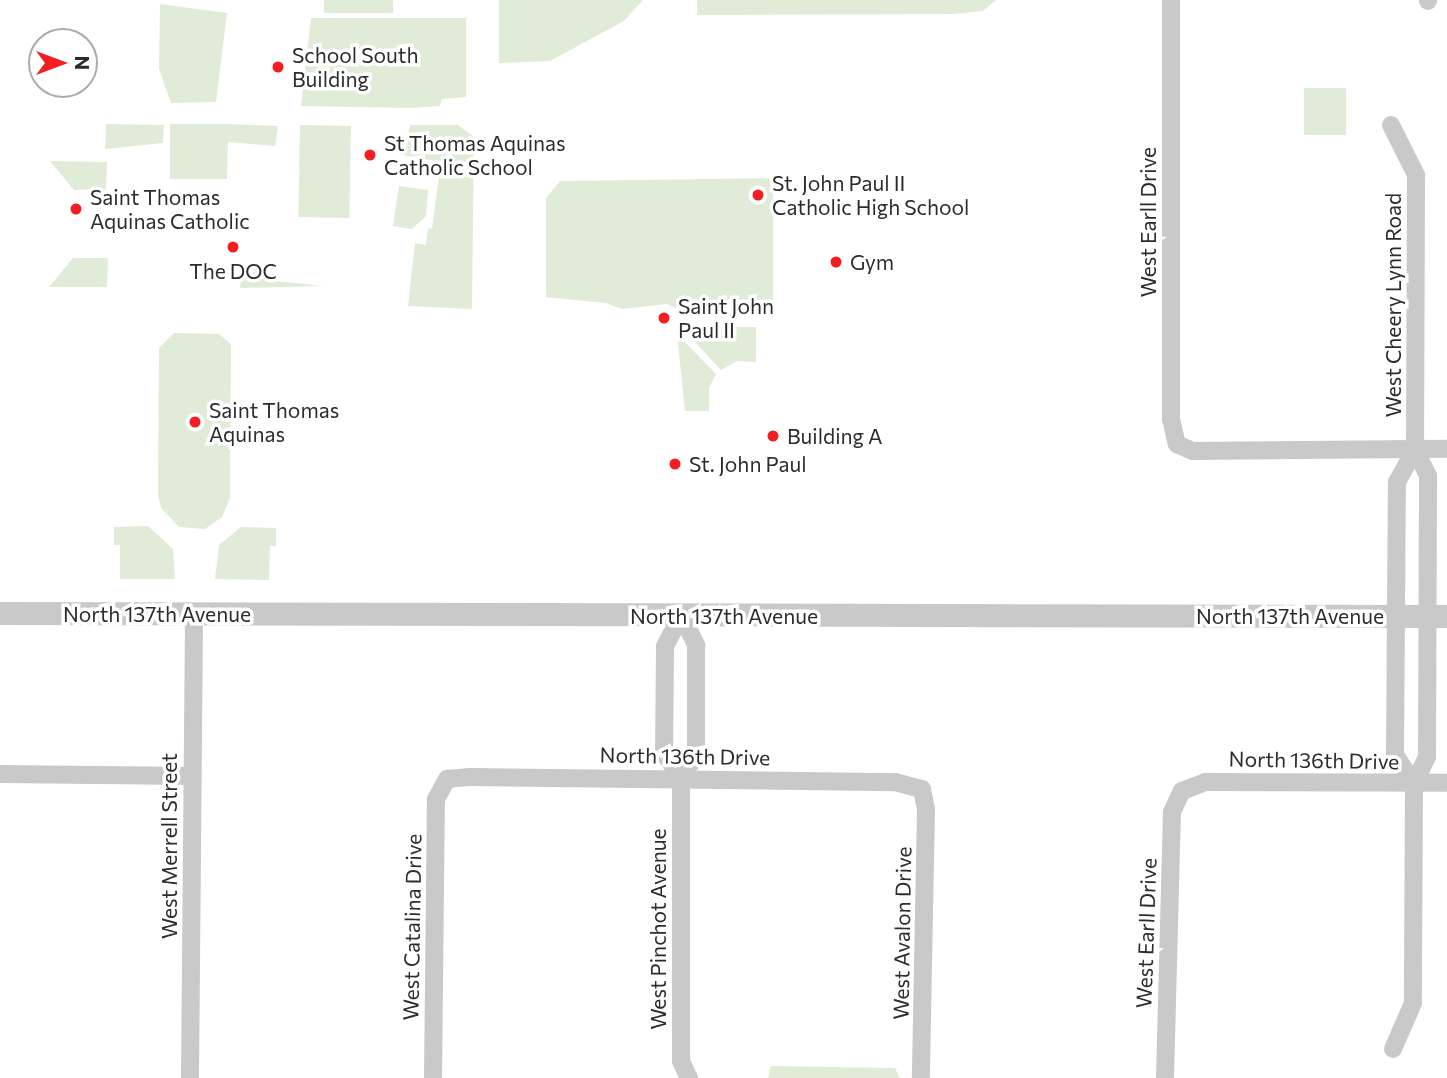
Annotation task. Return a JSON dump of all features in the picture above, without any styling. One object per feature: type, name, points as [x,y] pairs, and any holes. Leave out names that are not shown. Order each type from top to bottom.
[{"type":"street","name":"West Earll Drive","points":[[1171,0],[1171,419],[1177,444],[1194,451],[1415,450]]},
{"type":"street","name":"West Cheery Lynn Road","points":[[1391,125],[1416,175],[1415,450],[1428,476],[1437,616],[1427,757],[1414,784],[1413,1003],[1393,1049]]},
{"type":"street","points":[[1415,450],[1447,449]]},
{"type":"street","name":"West Cheery Lynn Road","points":[[1414,784],[1395,755],[1397,482],[1415,450]]},
{"type":"street","name":"North 137th Avenue","points":[[0,613],[1437,616]]},
{"type":"street","name":"West Merrell Street","points":[[190,1078],[194,614]]},
{"type":"street","name":"West Pinchot Avenue","points":[[681,615],[665,646],[664,740],[664,753],[681,778]]},
{"type":"street","name":"West Pinchot Avenue","points":[[681,615],[696,645],[696,755],[681,778],[681,1061],[689,1078]]},
{"type":"street","points":[[0,774],[192,776]]},
{"type":"street","name":"North 136th Drive","points":[[447,779],[681,778],[895,782],[922,789]]},
{"type":"street","name":"West Catalina Drive","points":[[433,1078],[436,799],[447,779]]},
{"type":"street","name":"North 136th Drive","points":[[1182,791],[1205,782],[1447,783]]},
{"type":"street","name":"West Avalon Drive","points":[[921,1078],[926,809],[922,789]]},
{"type":"street","name":"West Earll Drive","points":[[1165,1078],[1172,812],[1182,791]]},
{"type":"green space","points":[[324,0],[393,0],[393,13],[324,13]]},
{"type":"green space","points":[[499,0],[643,0],[624,21],[550,61],[499,63]]},
{"type":"green space","points":[[697,0],[996,0],[983,11],[954,14],[697,15]]},
{"type":"green space","points":[[160,4],[227,13],[216,102],[171,103],[159,69]]},
{"type":"green space","points":[[311,18],[466,18],[466,97],[442,99],[440,106],[411,108],[301,106]]},
{"type":"green space","points":[[1304,88],[1346,88],[1346,135],[1304,135]]},
{"type":"green space","points":[[106,124],[164,125],[163,143],[105,149]]},
{"type":"green space","points":[[170,124],[278,126],[275,146],[228,142],[227,179],[170,179]]},
{"type":"green space","points":[[300,125],[351,126],[349,218],[298,217]]},
{"type":"green space","points":[[410,125],[458,125],[474,137],[472,309],[408,306],[415,243],[426,245],[428,228],[432,229],[441,162],[403,155]]},
{"type":"green space","points":[[50,161],[107,162],[106,189],[74,190]]},
{"type":"green space","points":[[773,178],[773,308],[676,308],[667,304],[622,309],[605,303],[546,297],[546,198],[560,181]]},
{"type":"green space","points":[[399,186],[428,190],[426,216],[412,229],[393,226]]},
{"type":"green space","points":[[73,258],[108,258],[107,287],[49,287]]},
{"type":"green space","points":[[253,272],[265,274],[265,280],[323,286],[240,288],[241,274],[252,276]]},
{"type":"green space","points":[[681,327],[756,327],[756,362],[737,361],[721,370]]},
{"type":"green space","points":[[174,333],[219,334],[231,344],[230,498],[222,517],[205,529],[179,527],[161,508],[158,495],[159,348]]},
{"type":"green space","points":[[677,334],[716,374],[709,388],[709,411],[685,411]]},
{"type":"green space","points":[[148,526],[173,549],[175,579],[120,579],[120,545],[114,545],[114,527]]},
{"type":"green space","points":[[241,527],[276,528],[276,546],[270,546],[269,580],[215,579],[219,545]]},
{"type":"green space","points":[[771,1066],[895,1068],[900,1078],[768,1078]]},
{"type":"place","name":"School South Building","points":[[278,67]]},
{"type":"place","name":"St Thomas Aquinas Catholic School","points":[[370,155]]},
{"type":"place","name":"St. John Paul II Catholic High School","points":[[758,195]]},
{"type":"place","name":"Saint Thomas Aquinas Catholic","points":[[76,209]]},
{"type":"place","name":"The DOC","points":[[233,247]]},
{"type":"place","name":"Gym","points":[[836,262]]},
{"type":"place","name":"Saint John Paul II","points":[[664,318]]},
{"type":"place","name":"Saint Thomas Aquinas","points":[[195,422]]},
{"type":"place","name":"Building A","points":[[773,436]]},
{"type":"place","name":"St. John Paul","points":[[675,464]]}]
